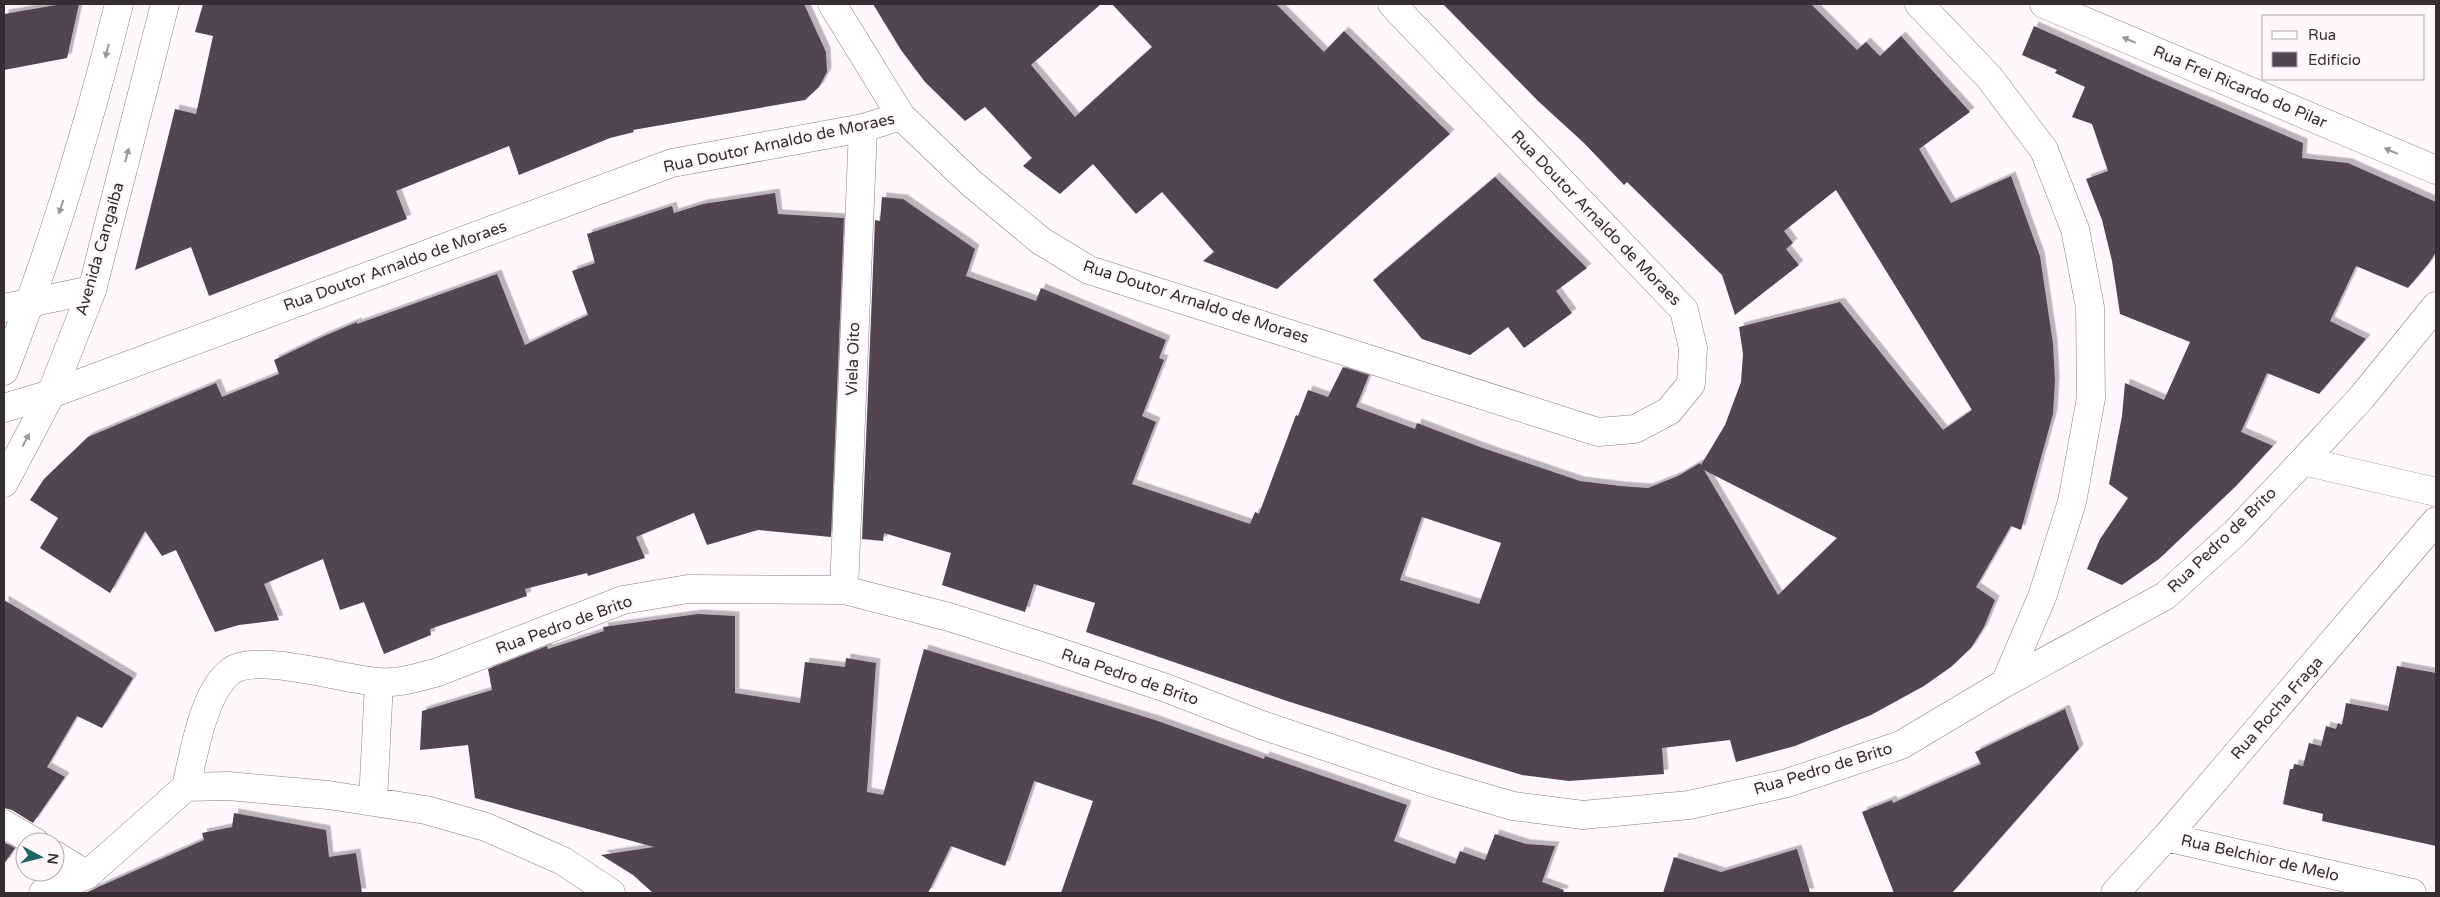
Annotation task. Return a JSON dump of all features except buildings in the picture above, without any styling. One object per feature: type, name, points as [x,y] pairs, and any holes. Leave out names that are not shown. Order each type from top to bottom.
[{"type":"street","points":[[4,370],[31,302],[95,102],[119,4]]},
{"type":"street","name":"Avenida Cangaíba","points":[[4,483],[51,394],[92,290],[164,4]]},
{"type":"street","points":[[832,4],[901,116]]},
{"type":"street","name":"Rua Doutor Arnaldo de Moraes","points":[[4,408],[51,394],[672,163],[863,128],[901,116],[971,183],[1041,241],[1089,270],[1598,432],[1635,429],[1669,411],[1690,384],[1694,348],[1684,310],[1392,4]]},
{"type":"street","points":[[1919,4],[1989,77],[2044,150],[2075,229],[2090,307],[2091,398],[2072,502],[2042,597],[2005,683]]},
{"type":"street","name":"Rua Frei Ricardo do Pilar","points":[[2044,4],[2436,170]]},
{"type":"street","name":"Viela Oito","points":[[844,590],[863,128]]},
{"type":"street","points":[[4,308],[92,290]]},
{"type":"street","name":"Rua Pedro de Brito","points":[[186,787],[204,714],[214,692],[232,670],[258,663],[379,683],[408,680],[438,672],[623,600],[688,589],[759,588],[844,590],[949,618],[1041,646],[1166,688],[1262,725],[1434,783],[1513,806],[1583,815],[1689,805],[1787,783],[1901,745],[2005,683],[2165,596],[2235,533],[2303,461],[2362,397],[2436,306]]},
{"type":"street","points":[[2303,461],[2436,492]]},
{"type":"street","name":"Rua Rocha Fraga","points":[[2115,893],[2166,837],[2436,521]]},
{"type":"street","points":[[373,801],[379,683]]},
{"type":"street","points":[[43,893],[87,875],[186,787],[228,786],[373,801],[426,810],[486,827],[563,860],[612,893]]},
{"type":"street","points":[[4,824],[18,832]]},
{"type":"street","name":"Rua Belchior de Melo","points":[[2166,837],[2412,893]]},
{"type":"street","points":[[65,861],[87,875]]}]
